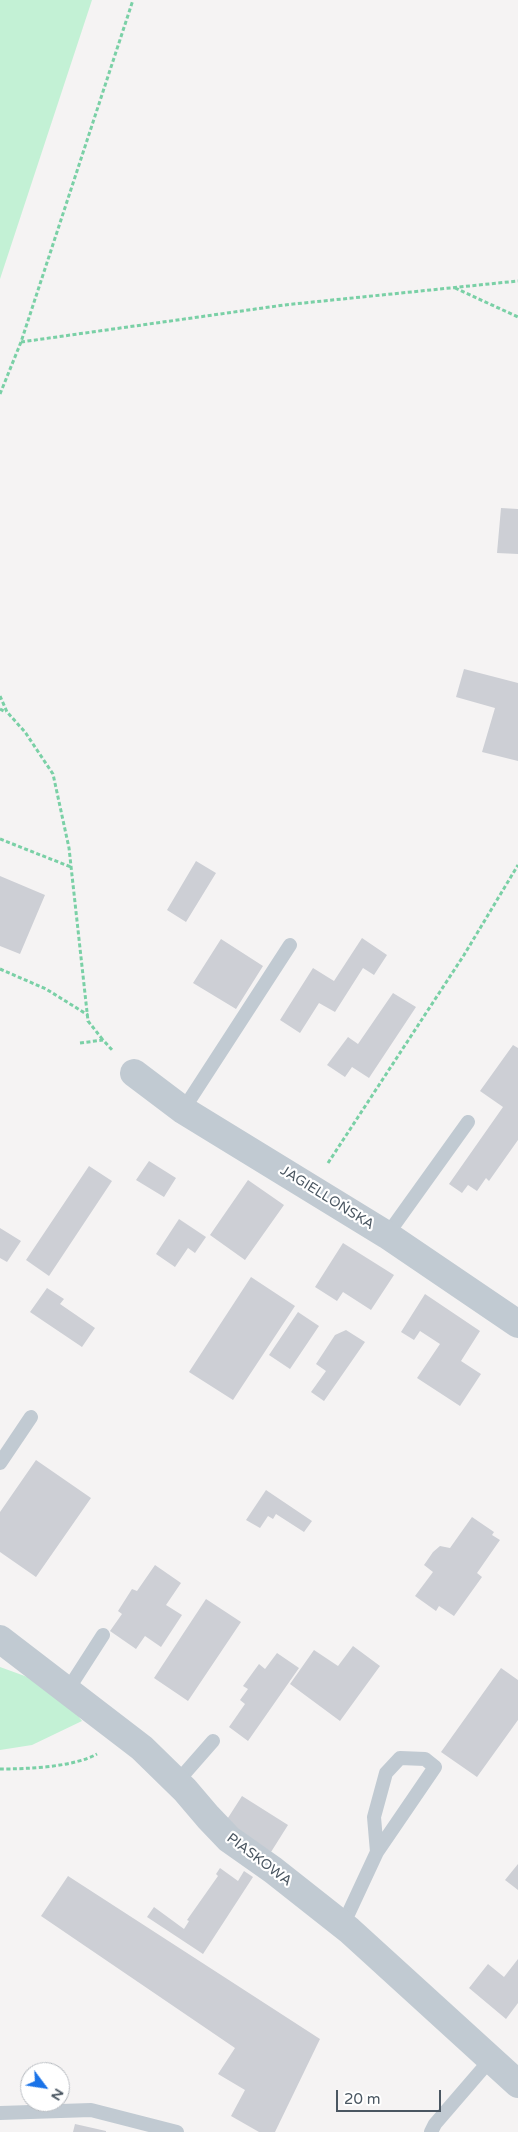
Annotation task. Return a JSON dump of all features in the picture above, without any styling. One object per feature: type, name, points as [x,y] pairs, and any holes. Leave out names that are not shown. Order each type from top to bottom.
[{"type":"street","name":"JAGIELLOŃSKA","points":[[134,1073],[183,1110],[387,1235],[518,1324]]},
{"type":"street","name":"PIASKOWA","points":[[0,1639],[127,1737],[177,1782],[229,1838],[343,1925],[518,2084]]},
{"type":"lane","points":[[183,1110],[290,945]]},
{"type":"lane","points":[[387,1235],[468,1122]]},
{"type":"lane","points":[[0,1462],[31,1417]]},
{"type":"lane","points":[[67,1691],[103,1635]]},
{"type":"lane","points":[[177,1782],[213,1742]]},
{"type":"lane","points":[[343,1925],[377,1852],[435,1767],[425,1759],[400,1758],[386,1773],[374,1817],[377,1852]]},
{"type":"lane","points":[[431,2132],[435,2124],[490,2059]]},
{"type":"lane","points":[[0,2113],[91,2110],[178,2132]]},
{"type":"path","points":[[0,394],[21,342],[133,0]]},
{"type":"path","points":[[21,342],[284,305],[518,281]]},
{"type":"path","points":[[455,287],[518,317]]},
{"type":"path","points":[[0,696],[7,712],[25,732],[52,774],[71,867],[88,1021],[103,1040]]},
{"type":"path","points":[[0,709],[7,712]]},
{"type":"path","points":[[0,839],[71,867]]},
{"type":"path","points":[[311,1188],[464,954],[518,865]]},
{"type":"path","points":[[0,969],[46,989],[88,1015]]},
{"type":"path","points":[[0,1769],[30,1769],[88,1759],[127,1737]]},
{"type":"green space","points":[[0,0],[92,0],[0,279]]},
{"type":"green space","points":[[0,1667],[55,1687],[82,1721],[32,1745],[0,1750]]},
{"type":"building","points":[[501,508],[518,509],[518,554],[497,553]]},
{"type":"building","points":[[464,669],[518,683],[518,761],[482,752],[495,708],[456,697]]},
{"type":"building","points":[[196,861],[216,873],[186,922],[167,910]]},
{"type":"building","points":[[0,876],[45,895],[20,954],[0,946]]},
{"type":"building","points":[[362,938],[387,955],[374,975],[363,968],[335,1012],[319,1003],[300,1033],[280,1020],[313,968],[334,981]]},
{"type":"building","points":[[221,939],[263,966],[236,1009],[193,983]]},
{"type":"building","points":[[393,993],[416,1007],[369,1078],[352,1067],[345,1077],[327,1065],[348,1037],[358,1044]]},
{"type":"building","points":[[513,1045],[518,1048],[518,1140],[489,1181],[486,1178],[477,1191],[468,1185],[462,1193],[449,1184],[503,1107],[480,1091]]},
{"type":"building","points":[[149,1161],[176,1178],[164,1197],[136,1180]]},
{"type":"building","points":[[89,1166],[112,1181],[49,1276],[26,1260]]},
{"type":"building","points":[[248,1180],[284,1205],[245,1260],[210,1235]]},
{"type":"building","points":[[179,1219],[206,1237],[195,1253],[188,1248],[175,1267],[156,1254]]},
{"type":"building","points":[[0,1228],[21,1241],[7,1262],[0,1258]]},
{"type":"building","points":[[343,1243],[394,1275],[371,1310],[343,1292],[337,1301],[315,1287]]},
{"type":"building","points":[[251,1277],[295,1306],[233,1400],[189,1372]]},
{"type":"building","points":[[47,1288],[64,1299],[60,1304],[95,1328],[82,1347],[30,1312]]},
{"type":"building","points":[[425,1294],[480,1331],[461,1361],[481,1374],[460,1406],[417,1378],[440,1344],[420,1331],[414,1340],[401,1332]]},
{"type":"building","points":[[298,1312],[319,1326],[290,1369],[269,1355]]},
{"type":"building","points":[[346,1330],[365,1342],[324,1401],[311,1392],[326,1371],[316,1364],[335,1335]]},
{"type":"building","points":[[36,1460],[91,1498],[36,1577],[0,1552],[0,1512]]},
{"type":"building","points":[[266,1490],[312,1521],[304,1532],[276,1514],[273,1519],[268,1516],[260,1528],[246,1520]]},
{"type":"building","points":[[472,1517],[494,1532],[492,1535],[500,1540],[477,1573],[482,1577],[454,1616],[439,1606],[436,1611],[415,1596],[433,1572],[424,1565],[440,1546],[450,1548]]},
{"type":"building","points":[[155,1565],[181,1583],[166,1605],[182,1615],[161,1647],[145,1636],[136,1649],[110,1631],[122,1614],[118,1611],[132,1589],[137,1591]]},
{"type":"building","points":[[206,1599],[241,1622],[188,1701],[154,1678]]},
{"type":"building","points":[[353,1646],[380,1666],[340,1721],[290,1684],[314,1650],[338,1666]]},
{"type":"building","points":[[277,1653],[299,1668],[248,1741],[229,1727],[245,1704],[240,1700],[248,1689],[243,1686],[259,1664],[265,1669]]},
{"type":"building","points":[[501,1668],[518,1680],[518,1720],[477,1777],[441,1752]]},
{"type":"building","points":[[242,1796],[288,1825],[271,1852],[226,1821]]},
{"type":"building","points":[[518,1864],[518,1890],[505,1880]]},
{"type":"building","points":[[220,1868],[238,1881],[244,1871],[253,1877],[203,1954],[147,1917],[154,1907],[184,1929],[189,1921],[187,1920],[218,1876],[216,1874]]},
{"type":"building","points":[[68,1876],[320,2039],[275,2132],[259,2132],[231,2116],[245,2090],[218,2074],[235,2048],[41,1916]]},
{"type":"building","points":[[518,1959],[518,2003],[506,2019],[469,1988],[488,1964],[504,1977]]},
{"type":"building","points":[[75,2124],[106,2131],[106,2132],[73,2132]]}]
